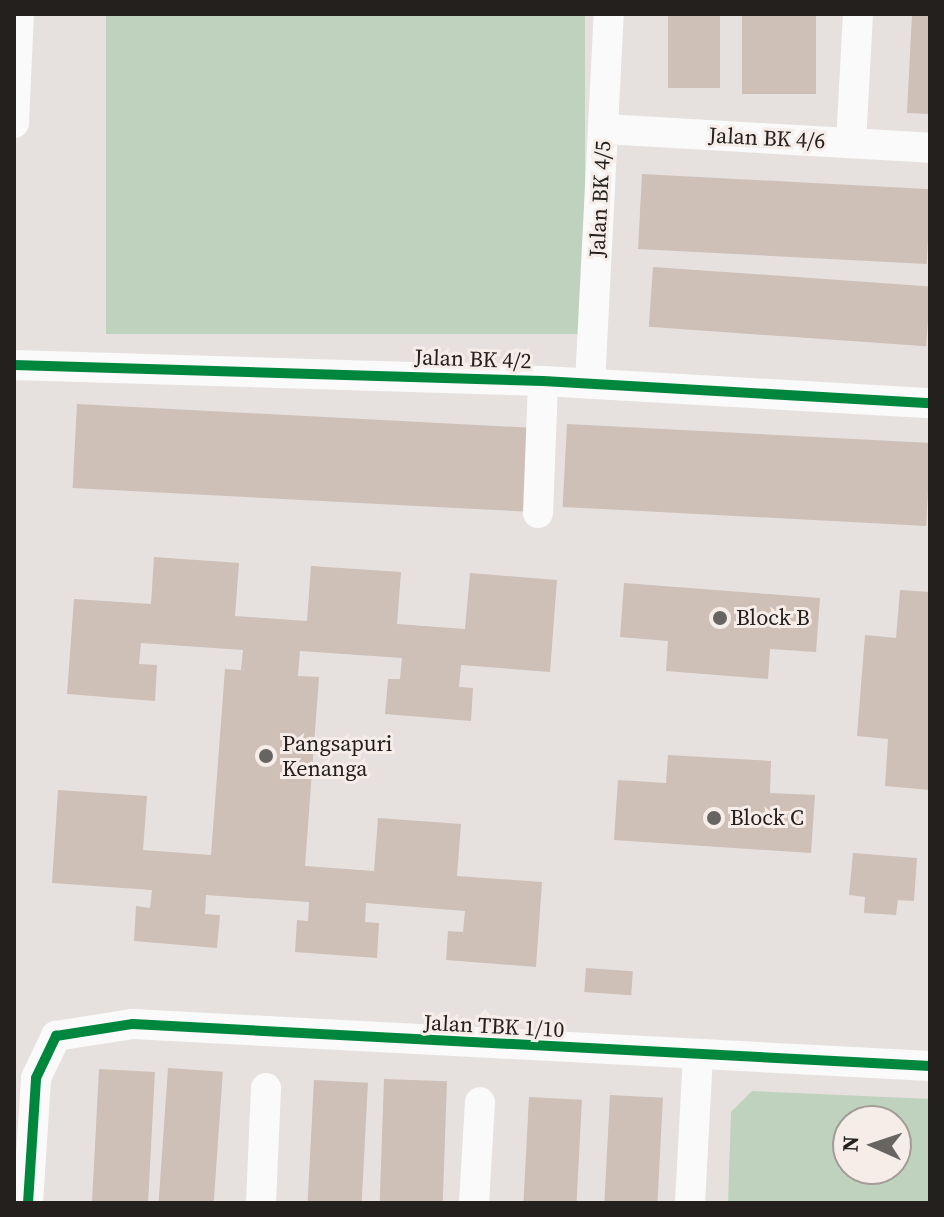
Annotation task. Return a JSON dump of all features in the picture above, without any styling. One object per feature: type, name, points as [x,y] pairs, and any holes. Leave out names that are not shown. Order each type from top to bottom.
[{"type":"street","points":[[14,123],[19,14]]},
{"type":"street","name":"Jalan BK 4/5","points":[[590,384],[609,14]]},
{"type":"street","points":[[851,143],[858,14]]},
{"type":"street","name":"Jalan BK 4/6","points":[[604,129],[930,148]]},
{"type":"street","name":"Jalan BK 4/2","points":[[14,365],[543,381],[930,403]]},
{"type":"street","points":[[538,513],[543,381]]},
{"type":"street","name":"Jalan TBK 1/10","points":[[28,1203],[36,1078],[56,1036],[133,1024],[698,1057],[930,1066]]},
{"type":"street","points":[[690,1203],[698,1057]]},
{"type":"street","points":[[261,1203],[266,1088]]},
{"type":"street","points":[[474,1203],[480,1102]]},
{"type":"green space","points":[[106,14],[585,14],[585,334],[106,334]]},
{"type":"green space","points":[[752,1091],[930,1099],[930,1203],[728,1203],[731,1112]]},
{"type":"building","points":[[668,14],[720,14],[720,88],[668,88]]},
{"type":"building","points":[[742,14],[816,14],[816,94],[742,94]]},
{"type":"building","points":[[912,14],[930,14],[930,114],[907,113]]},
{"type":"building","points":[[642,174],[930,189],[927,264],[638,249]]},
{"type":"building","points":[[653,267],[930,286],[926,346],[649,327]]},
{"type":"building","points":[[77,404],[531,428],[527,512],[73,488]]},
{"type":"building","points":[[567,424],[930,443],[926,526],[563,507]]},
{"type":"building","name":"Pangsapuri Kenanga","points":[[154,557],[239,563],[235,616],[307,621],[311,566],[401,572],[397,624],[465,629],[470,573],[557,580],[550,672],[461,665],[459,687],[473,688],[471,721],[385,714],[388,679],[400,679],[402,658],[300,651],[298,676],[319,677],[305,866],[374,871],[378,818],[461,824],[457,876],[542,882],[536,967],[446,960],[448,931],[463,932],[465,911],[366,903],[365,922],[379,923],[377,958],[295,952],[297,920],[308,921],[309,902],[206,895],[205,914],[220,915],[217,948],[134,941],[136,906],[150,908],[152,890],[52,883],[58,790],[147,796],[143,850],[211,855],[225,669],[241,670],[243,650],[141,643],[139,664],[157,665],[155,701],[67,694],[74,599],[151,604]]},
{"type":"building","name":"Block B","points":[[624,583],[820,598],[816,652],[770,649],[768,679],[666,671],[668,641],[620,637]]},
{"type":"building","points":[[900,590],[930,592],[930,790],[885,786],[888,739],[857,736],[865,635],[896,638]]},
{"type":"building","name":"Block C","points":[[668,755],[771,761],[770,793],[815,795],[811,853],[614,840],[618,780],[666,783]]},
{"type":"building","points":[[853,853],[917,858],[914,901],[898,900],[896,915],[864,913],[865,897],[849,895]]},
{"type":"building","points":[[586,968],[633,971],[631,995],[584,992]]},
{"type":"building","points":[[168,1068],[223,1072],[214,1203],[159,1203]]},
{"type":"building","points":[[99,1069],[155,1072],[148,1203],[92,1203]]},
{"type":"building","points":[[384,1079],[447,1081],[443,1203],[380,1203]]},
{"type":"building","points":[[314,1080],[368,1083],[362,1203],[308,1203]]},
{"type":"building","points":[[610,1095],[663,1098],[657,1203],[604,1203]]},
{"type":"building","points":[[529,1097],[582,1100],[577,1203],[523,1203]]},
{"type":"cycle path","points":[[14,365],[543,381],[930,403]]},
{"type":"cycle path","points":[[28,1203],[36,1078],[56,1036],[133,1024],[930,1066]]},
{"type":"place","name":"Block B","points":[[720,618]]},
{"type":"place","name":"Pangsapuri Kenanga","points":[[266,756]]},
{"type":"place","name":"Block C","points":[[714,818]]}]
